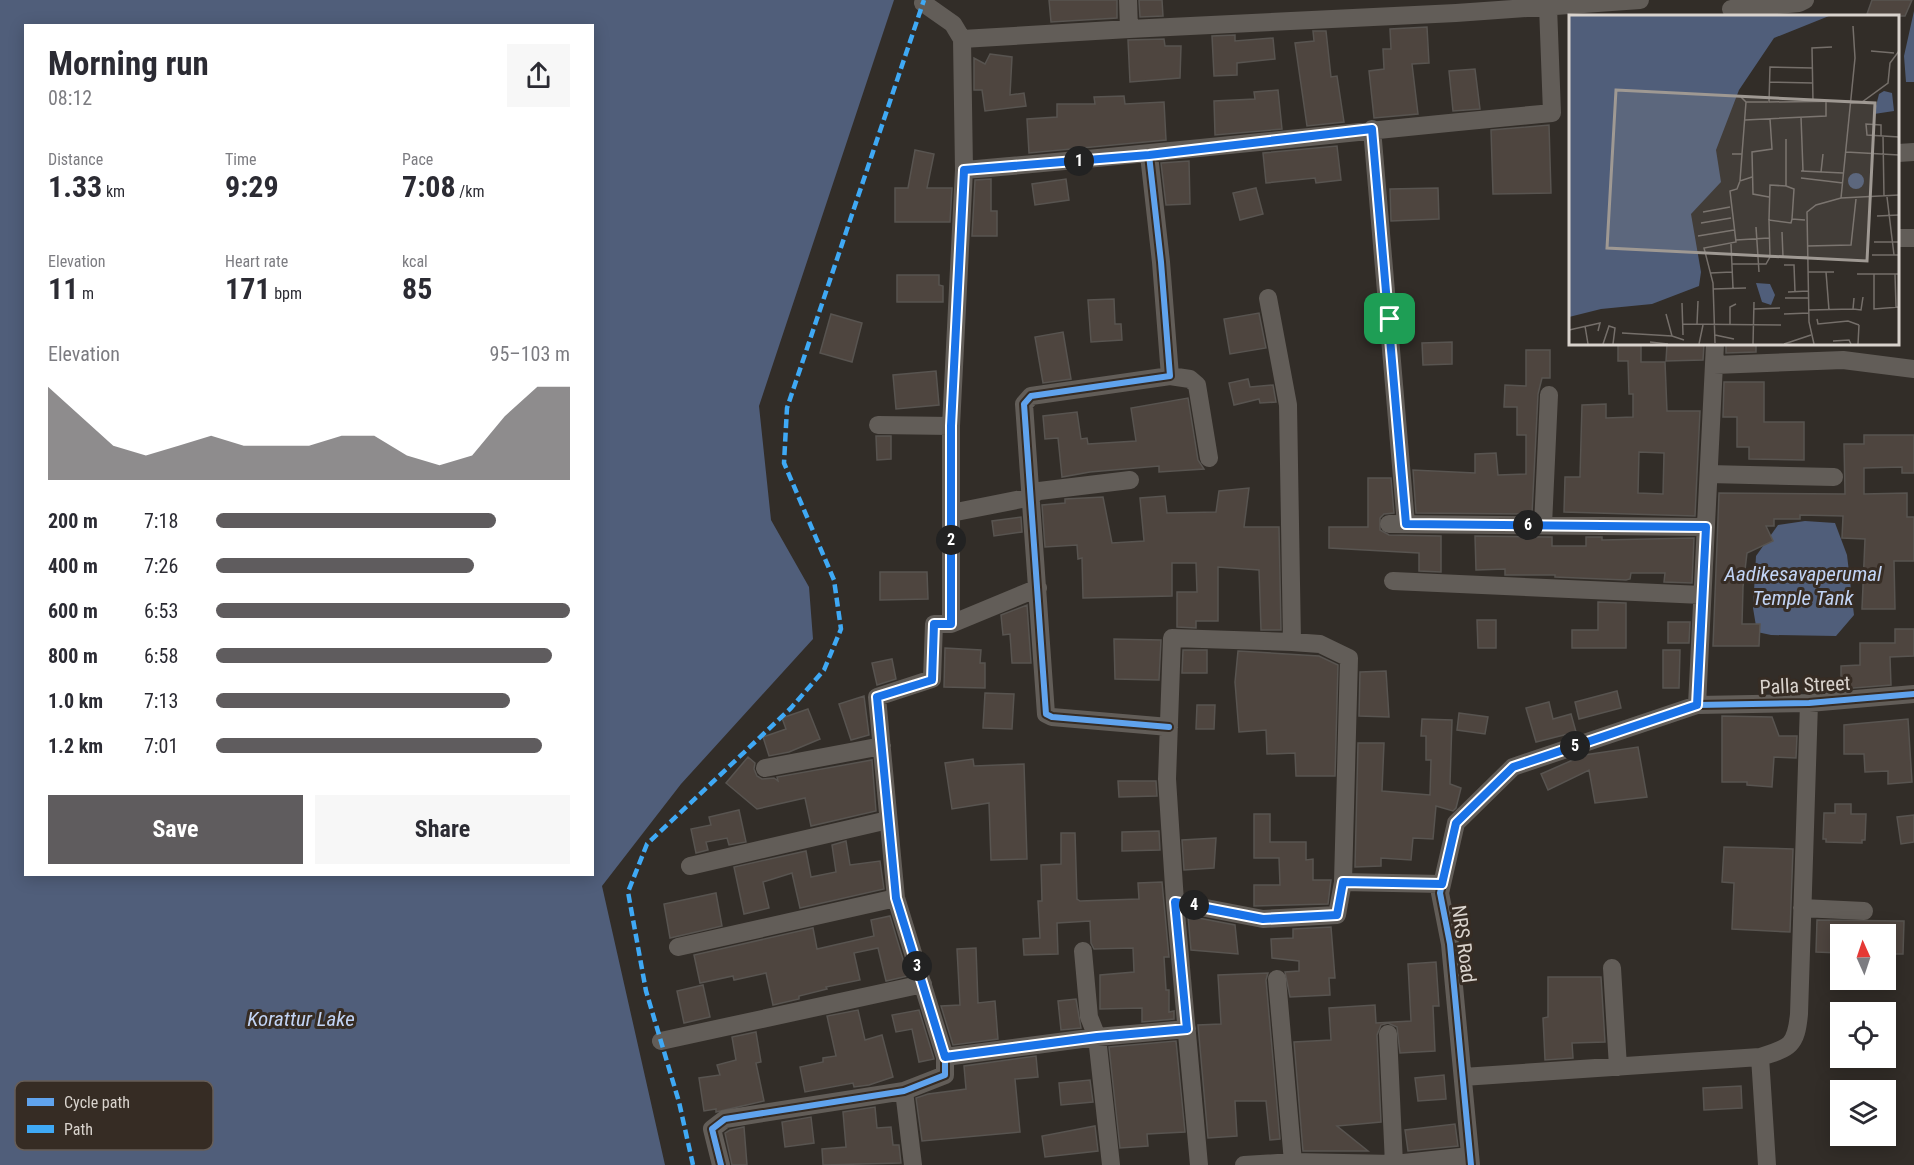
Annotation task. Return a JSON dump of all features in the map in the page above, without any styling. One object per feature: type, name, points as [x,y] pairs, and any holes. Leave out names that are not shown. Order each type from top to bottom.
[{"type":"street","points":[[1128,0],[1129,29]]},
{"type":"street","points":[[962,39],[1456,6],[1548,6],[1640,0]]},
{"type":"street","points":[[1731,8],[1799,3],[1805,0]]},
{"type":"street","points":[[923,3],[952,24],[962,39],[964,170],[951,426],[951,624]]},
{"type":"street","points":[[964,170],[1149,155],[1372,129],[1552,113],[1548,6]]},
{"type":"street","points":[[1372,129],[1398,524],[1706,527]]},
{"type":"street","points":[[1899,153],[1914,152]]},
{"type":"street","points":[[1149,155],[1161,262],[1170,376]]},
{"type":"street","points":[[1268,298],[1288,405],[1292,642]]},
{"type":"street","points":[[1697,705],[1715,345]]},
{"type":"street","points":[[1714,366],[1843,360],[1914,369]]},
{"type":"street","points":[[1169,727],[1048,716],[1045,710],[1024,404],[1028,398],[1170,376],[1185,377],[1195,381],[1209,458]]},
{"type":"street","points":[[1543,525],[1549,395]]},
{"type":"street","points":[[878,425],[951,426]]},
{"type":"street","points":[[1709,474],[1834,477]]},
{"type":"street","points":[[951,513],[1031,495],[1130,480]]},
{"type":"street","points":[[1393,581],[1702,595]]},
{"type":"street","points":[[721,1165],[712,1129],[725,1119],[904,1091],[942,1078],[946,1070],[945,1057],[896,898],[877,697],[932,680],[934,624],[951,624],[1038,588]]},
{"type":"street","points":[[1175,902],[1263,919],[1337,915],[1343,882],[1349,658],[1320,644],[1172,638],[1167,779],[1175,902],[1198,1165]]},
{"type":"street","name":"Palla Street","points":[[1697,705],[1809,703],[1914,694]]},
{"type":"street","points":[[1463,1077],[1760,1057],[1788,1048],[1797,1034],[1809,703]]},
{"type":"street","name":"NRS Road","points":[[1471,1161],[1450,944],[1440,893],[1456,823],[1513,767],[1697,705]]},
{"type":"street","points":[[765,768],[882,746]]},
{"type":"street","points":[[690,866],[888,820]]},
{"type":"street","points":[[1343,882],[1442,884]]},
{"type":"street","points":[[678,946],[896,898]]},
{"type":"street","points":[[1802,908],[1864,911]]},
{"type":"street","points":[[1083,951],[1089,1017],[1097,1037],[1111,1165]]},
{"type":"street","points":[[1612,968],[1618,1067]]},
{"type":"street","points":[[1277,979],[1293,1162]]},
{"type":"street","points":[[661,1041],[923,984]]},
{"type":"street","points":[[945,1057],[1097,1037],[1187,1029]]},
{"type":"street","points":[[1388,1034],[1394,1164]]},
{"type":"street","points":[[1760,1057],[1767,1165]]},
{"type":"street","points":[[904,1091],[913,1165]]},
{"type":"street","points":[[1244,1165],[1293,1162],[1394,1164],[1471,1161]]},
{"type":"water","name":"Korattur Lake","points":[[0,0],[894,0],[759,406],[771,520],[809,587],[813,639],[681,784],[602,886],[665,1165],[0,1165]]},
{"type":"water","points":[[1914,11],[1914,82],[1906,82],[1904,56]]},
{"type":"water","name":"Aadikesavaperumal Temple Tank","points":[[1805,521],[1835,523],[1847,555],[1854,615],[1836,636],[1771,635],[1757,632],[1753,608],[1756,556],[1778,525]]},
{"type":"building","points":[[1049,0],[1117,0],[1117,18],[1051,22]]},
{"type":"building","points":[[1139,0],[1162,0],[1163,16],[1140,17]]},
{"type":"building","points":[[1872,0],[1912,0],[1905,16],[1867,14]]},
{"type":"building","points":[[1427,27],[1429,63],[1412,64],[1418,114],[1374,118],[1369,71],[1384,69],[1383,49],[1391,49],[1390,29]]},
{"type":"building","points":[[1313,31],[1326,31],[1331,77],[1337,76],[1344,122],[1307,126],[1295,43],[1314,41]]},
{"type":"building","points":[[1235,35],[1235,41],[1273,38],[1275,59],[1237,63],[1237,75],[1214,76],[1212,36]]},
{"type":"building","points":[[1164,39],[1165,46],[1181,46],[1180,78],[1130,82],[1128,40]]},
{"type":"building","points":[[990,54],[1012,57],[1010,95],[1024,93],[1026,106],[985,111],[982,90],[974,90],[974,58],[985,64]]},
{"type":"building","points":[[1475,69],[1480,109],[1453,111],[1449,71]]},
{"type":"building","points":[[1278,90],[1282,129],[1215,135],[1214,101],[1255,99],[1254,92]]},
{"type":"building","points":[[1124,96],[1125,104],[1164,102],[1166,140],[1029,153],[1027,119],[1057,117],[1057,104],[1095,104],[1094,97]]},
{"type":"building","points":[[1549,125],[1551,193],[1493,194],[1491,130]]},
{"type":"building","points":[[1337,146],[1341,180],[1316,183],[1315,178],[1266,183],[1263,153]]},
{"type":"building","points":[[915,150],[934,154],[927,188],[952,188],[950,222],[895,222],[895,188],[908,188]]},
{"type":"building","points":[[1189,161],[1190,204],[1166,205],[1161,163]]},
{"type":"building","points":[[991,179],[991,211],[997,211],[997,236],[972,236],[975,180]]},
{"type":"building","points":[[1066,179],[1069,200],[1035,205],[1032,184]]},
{"type":"building","points":[[1256,188],[1263,214],[1240,220],[1233,193]]},
{"type":"building","points":[[1438,188],[1439,219],[1391,221],[1390,189]]},
{"type":"building","points":[[897,275],[939,275],[939,285],[943,286],[943,302],[897,302]]},
{"type":"building","points":[[1114,299],[1115,324],[1121,324],[1122,340],[1091,342],[1088,300]]},
{"type":"building","points":[[1259,313],[1266,348],[1230,354],[1224,319]]},
{"type":"building","points":[[831,314],[862,323],[852,362],[820,353]]},
{"type":"building","points":[[1063,332],[1071,379],[1043,383],[1035,337]]},
{"type":"building","points":[[1452,342],[1452,364],[1423,365],[1422,343]]},
{"type":"building","points":[[1618,345],[1641,345],[1641,362],[1665,362],[1667,411],[1700,411],[1695,516],[1564,512],[1565,477],[1580,477],[1582,405],[1606,404],[1606,418],[1633,417],[1633,394],[1629,394],[1628,361],[1618,361]],"holes":[[[1639,452],[1664,453],[1663,494],[1638,493]]]},
{"type":"building","points":[[1667,345],[1704,345],[1703,360],[1666,361]]},
{"type":"building","points":[[1726,345],[1756,345],[1756,352],[1726,353]]},
{"type":"building","points":[[1526,350],[1550,350],[1550,378],[1542,378],[1538,394],[1532,514],[1416,513],[1413,470],[1475,473],[1475,454],[1496,453],[1498,475],[1526,474],[1526,435],[1517,435],[1517,407],[1504,407],[1505,385],[1526,386]]},
{"type":"building","points":[[936,371],[939,405],[896,409],[893,375]]},
{"type":"building","points":[[1248,379],[1250,387],[1273,385],[1276,402],[1260,403],[1259,399],[1234,405],[1229,383]]},
{"type":"building","points":[[1724,382],[1764,382],[1764,422],[1804,422],[1804,460],[1749,459],[1749,447],[1737,447],[1737,417],[1723,417]]},
{"type":"building","points":[[1188,398],[1198,460],[1204,469],[1159,472],[1159,466],[1090,472],[1062,477],[1058,438],[1045,439],[1043,416],[1077,412],[1081,439],[1087,438],[1088,444],[1136,441],[1131,408]]},
{"type":"building","points":[[1864,435],[1914,435],[1914,473],[1902,473],[1902,467],[1864,468],[1864,494],[1907,493],[1907,517],[1914,517],[1914,561],[1894,561],[1895,609],[1862,609],[1865,539],[1842,538],[1843,516],[1800,515],[1800,519],[1774,519],[1774,526],[1766,526],[1773,541],[1747,553],[1742,624],[1760,624],[1759,646],[1713,646],[1719,493],[1845,494],[1844,444],[1864,444]]},
{"type":"building","points":[[876,436],[891,436],[891,459],[877,460]]},
{"type":"building","points":[[1368,478],[1391,478],[1394,513],[1384,514],[1380,518],[1380,530],[1389,535],[1441,536],[1441,572],[1419,571],[1419,553],[1329,548],[1329,527],[1368,527]]},
{"type":"building","points":[[1249,488],[1244,527],[1279,527],[1281,630],[1261,630],[1259,570],[1218,567],[1218,621],[1196,621],[1196,628],[1177,627],[1177,592],[1197,592],[1196,563],[1172,563],[1172,596],[1083,598],[1082,558],[1078,559],[1077,545],[1045,547],[1042,505],[1065,503],[1065,499],[1103,497],[1112,543],[1144,541],[1140,498],[1165,496],[1167,513],[1216,512],[1219,491]]},
{"type":"building","points":[[1021,517],[1022,532],[994,536],[992,521]]},
{"type":"building","points":[[1475,536],[1552,537],[1552,546],[1586,546],[1586,537],[1602,537],[1602,540],[1694,538],[1692,583],[1664,582],[1665,573],[1631,573],[1630,579],[1626,580],[1555,577],[1555,575],[1505,575],[1505,569],[1476,570]]},
{"type":"building","points":[[880,572],[927,572],[928,599],[880,600]]},
{"type":"building","points":[[1598,602],[1626,603],[1626,648],[1572,648],[1572,630],[1598,630]]},
{"type":"building","points":[[1027,605],[1031,663],[1012,663],[1010,634],[1003,635],[1001,615]]},
{"type":"building","points":[[1477,620],[1496,620],[1496,648],[1478,648]]},
{"type":"building","points":[[1668,622],[1690,622],[1689,643],[1668,643]]},
{"type":"building","points":[[1895,629],[1914,629],[1914,656],[1890,657],[1891,685],[1841,689],[1841,666],[1860,665],[1860,643],[1895,643]]},
{"type":"building","points":[[1114,639],[1161,640],[1159,680],[1115,679]]},
{"type":"building","points":[[945,648],[981,650],[980,663],[985,663],[985,688],[944,687]]},
{"type":"building","points":[[1183,650],[1207,650],[1207,673],[1182,673]]},
{"type":"building","points":[[1663,650],[1680,650],[1679,688],[1663,688]]},
{"type":"building","points":[[1238,651],[1319,656],[1338,665],[1335,776],[1296,776],[1295,753],[1267,754],[1266,730],[1239,732],[1235,682]]},
{"type":"building","points":[[892,659],[896,679],[877,685],[872,663]]},
{"type":"building","points":[[1386,671],[1389,717],[1359,716],[1360,672]]},
{"type":"building","points":[[1617,691],[1621,708],[1579,719],[1575,702]]},
{"type":"building","points":[[985,693],[1014,694],[1012,729],[983,728]]},
{"type":"building","points":[[864,696],[869,735],[851,740],[839,704]]},
{"type":"building","points":[[1549,702],[1553,719],[1571,714],[1576,732],[1536,742],[1526,708]]},
{"type":"building","points":[[1197,705],[1215,705],[1214,729],[1196,729]]},
{"type":"building","points":[[808,709],[820,739],[789,752],[769,756],[763,737],[786,729],[782,718]]},
{"type":"building","points":[[1459,713],[1488,717],[1485,734],[1457,730]]},
{"type":"building","points":[[1722,716],[1772,717],[1779,736],[1797,736],[1796,758],[1774,757],[1772,787],[1747,785],[1747,782],[1722,782]]},
{"type":"building","points":[[1422,719],[1452,720],[1450,784],[1461,788],[1456,808],[1453,811],[1436,806],[1433,839],[1413,838],[1411,860],[1381,858],[1381,866],[1355,867],[1358,743],[1384,743],[1382,791],[1430,795],[1431,760],[1426,760],[1426,736],[1421,736]]},
{"type":"building","points":[[1908,719],[1912,782],[1888,784],[1888,771],[1865,772],[1864,754],[1844,754],[1844,725]]},
{"type":"building","points":[[1638,747],[1647,797],[1595,803],[1589,770],[1548,790],[1541,774],[1584,755]]},
{"type":"building","points":[[748,757],[755,763],[754,769],[757,776],[762,779],[774,778],[778,781],[777,777],[872,760],[876,811],[811,826],[805,798],[757,809],[726,783]]},
{"type":"building","points":[[973,759],[974,766],[1024,764],[1027,859],[991,860],[989,803],[952,809],[945,763]]},
{"type":"building","points":[[1118,781],[1156,781],[1157,796],[1119,797]]},
{"type":"building","points":[[1835,804],[1851,804],[1851,814],[1866,814],[1865,840],[1862,840],[1862,843],[1826,842],[1826,839],[1823,839],[1824,813],[1835,813]]},
{"type":"building","points":[[739,810],[746,842],[729,845],[727,838],[706,842],[708,850],[696,853],[691,829],[711,825],[709,817]]},
{"type":"building","points":[[1254,814],[1270,814],[1270,842],[1306,842],[1306,860],[1313,859],[1313,880],[1331,880],[1328,904],[1254,906],[1254,885],[1280,885],[1279,858],[1254,858]]},
{"type":"building","points":[[1914,815],[1914,842],[1901,844],[1897,817]]},
{"type":"building","points":[[1159,831],[1160,850],[1122,851],[1122,832]]},
{"type":"building","points":[[1061,833],[1075,833],[1077,899],[1080,901],[1139,899],[1138,883],[1162,882],[1169,957],[1164,957],[1166,990],[1169,990],[1169,1012],[1174,1011],[1174,1019],[1142,1022],[1142,1008],[1100,1009],[1100,975],[1134,972],[1133,948],[1094,949],[1091,943],[1090,921],[1057,923],[1058,954],[1024,955],[1023,939],[1040,938],[1038,901],[1042,901],[1041,865],[1061,864]]},
{"type":"building","points":[[1216,838],[1214,868],[1184,870],[1182,840]]},
{"type":"building","points":[[846,841],[850,865],[880,861],[884,889],[800,908],[792,873],[763,882],[769,908],[744,914],[734,867],[806,851],[811,877],[836,872],[832,845]]},
{"type":"building","points":[[1724,847],[1793,849],[1790,932],[1732,929],[1734,883],[1722,882]]},
{"type":"building","points":[[716,893],[722,926],[670,938],[664,904]]},
{"type":"building","points":[[890,916],[908,976],[886,981],[878,948],[854,953],[860,980],[826,987],[827,989],[799,996],[799,999],[773,1005],[766,973],[734,980],[733,976],[700,983],[694,955],[813,928],[817,949],[874,936],[871,920]]},
{"type":"building","points":[[1188,916],[1235,925],[1238,954],[1191,950]]},
{"type":"building","points":[[1817,920],[1904,921],[1903,954],[1896,954],[1896,924],[1830,924],[1830,953],[1816,952]]},
{"type":"building","points":[[1331,927],[1335,978],[1329,978],[1330,995],[1290,997],[1285,972],[1299,971],[1299,961],[1272,958],[1271,939],[1293,938],[1293,929]]},
{"type":"building","points":[[976,948],[978,1003],[995,1001],[998,1039],[953,1045],[941,1006],[960,1005],[957,949]]},
{"type":"building","points":[[1436,962],[1439,1006],[1433,1006],[1435,1051],[1400,1053],[1397,1027],[1388,1023],[1381,1025],[1377,1035],[1381,1122],[1337,1126],[1368,1151],[1303,1151],[1294,1042],[1331,1040],[1329,1008],[1375,1005],[1376,1023],[1411,1021],[1408,964]]},
{"type":"building","points":[[1268,973],[1266,980],[1280,1139],[1270,1140],[1266,1101],[1235,1101],[1237,1136],[1208,1138],[1198,1025],[1221,1024],[1218,975]]},
{"type":"building","points":[[1548,977],[1601,977],[1605,1042],[1572,1043],[1573,1058],[1545,1060],[1543,1018],[1548,1017]]},
{"type":"building","points":[[703,985],[710,1017],[684,1023],[677,991]]},
{"type":"building","points":[[1076,999],[1081,1028],[1061,1030],[1058,1001]]},
{"type":"building","points":[[858,1010],[865,1040],[882,1035],[893,1077],[869,1085],[854,1087],[853,1083],[805,1092],[800,1067],[823,1062],[823,1058],[836,1056],[827,1016]]},
{"type":"building","points":[[919,1010],[934,1059],[919,1062],[912,1029],[896,1032],[892,1015]]},
{"type":"building","points":[[756,1032],[761,1062],[756,1063],[764,1101],[716,1112],[716,1109],[704,1111],[699,1078],[720,1075],[717,1065],[736,1060],[732,1037]]},
{"type":"building","points":[[1176,1041],[1185,1132],[1147,1134],[1148,1146],[1120,1148],[1109,1047]]},
{"type":"building","points":[[1036,1056],[1038,1077],[1015,1079],[1020,1132],[922,1141],[916,1098],[928,1094],[966,1089],[964,1066]]},
{"type":"building","points":[[1444,1075],[1446,1099],[1418,1101],[1415,1078]]},
{"type":"building","points":[[1090,1080],[1093,1102],[1061,1105],[1059,1083]]},
{"type":"building","points":[[1741,1086],[1742,1108],[1704,1110],[1703,1088]]},
{"type":"building","points":[[875,1107],[877,1128],[891,1127],[893,1145],[899,1145],[901,1163],[823,1165],[822,1149],[846,1147],[843,1112]]},
{"type":"building","points":[[811,1117],[814,1143],[785,1147],[782,1122]]},
{"type":"building","points":[[1455,1124],[1458,1146],[1408,1151],[1405,1130]]},
{"type":"building","points":[[1095,1126],[1098,1151],[1045,1157],[1042,1136]]},
{"type":"building","points":[[744,1127],[747,1165],[732,1165],[725,1133]]},
{"type":"marked path","points":[[693,1165],[679,1102],[646,991],[628,892],[647,844],[791,708],[824,670],[841,629],[834,580],[784,463],[787,408],[924,0]]},
{"type":"cycle path","points":[[1149,155],[1161,262],[1170,376],[1031,396],[1024,404],[1046,714],[1052,717],[1169,727]]},
{"type":"cycle path","points":[[721,1165],[712,1129],[725,1119],[904,1091],[945,1075],[945,1057],[896,898],[877,697],[932,679],[934,624],[951,624]]},
{"type":"cycle path","points":[[1471,1165],[1450,944],[1440,893],[1456,823],[1513,767],[1697,705],[1809,703],[1914,694]]},
{"type":"route","points":[[1372,129],[1390,319],[1406,524],[1706,527],[1697,705],[1513,767],[1456,823],[1442,884],[1343,882],[1337,915],[1263,919],[1175,902],[1187,1029],[1097,1037],[945,1057],[896,898],[877,697],[932,680],[934,624],[951,624],[951,426],[964,170],[1149,155],[1372,129]]}]
